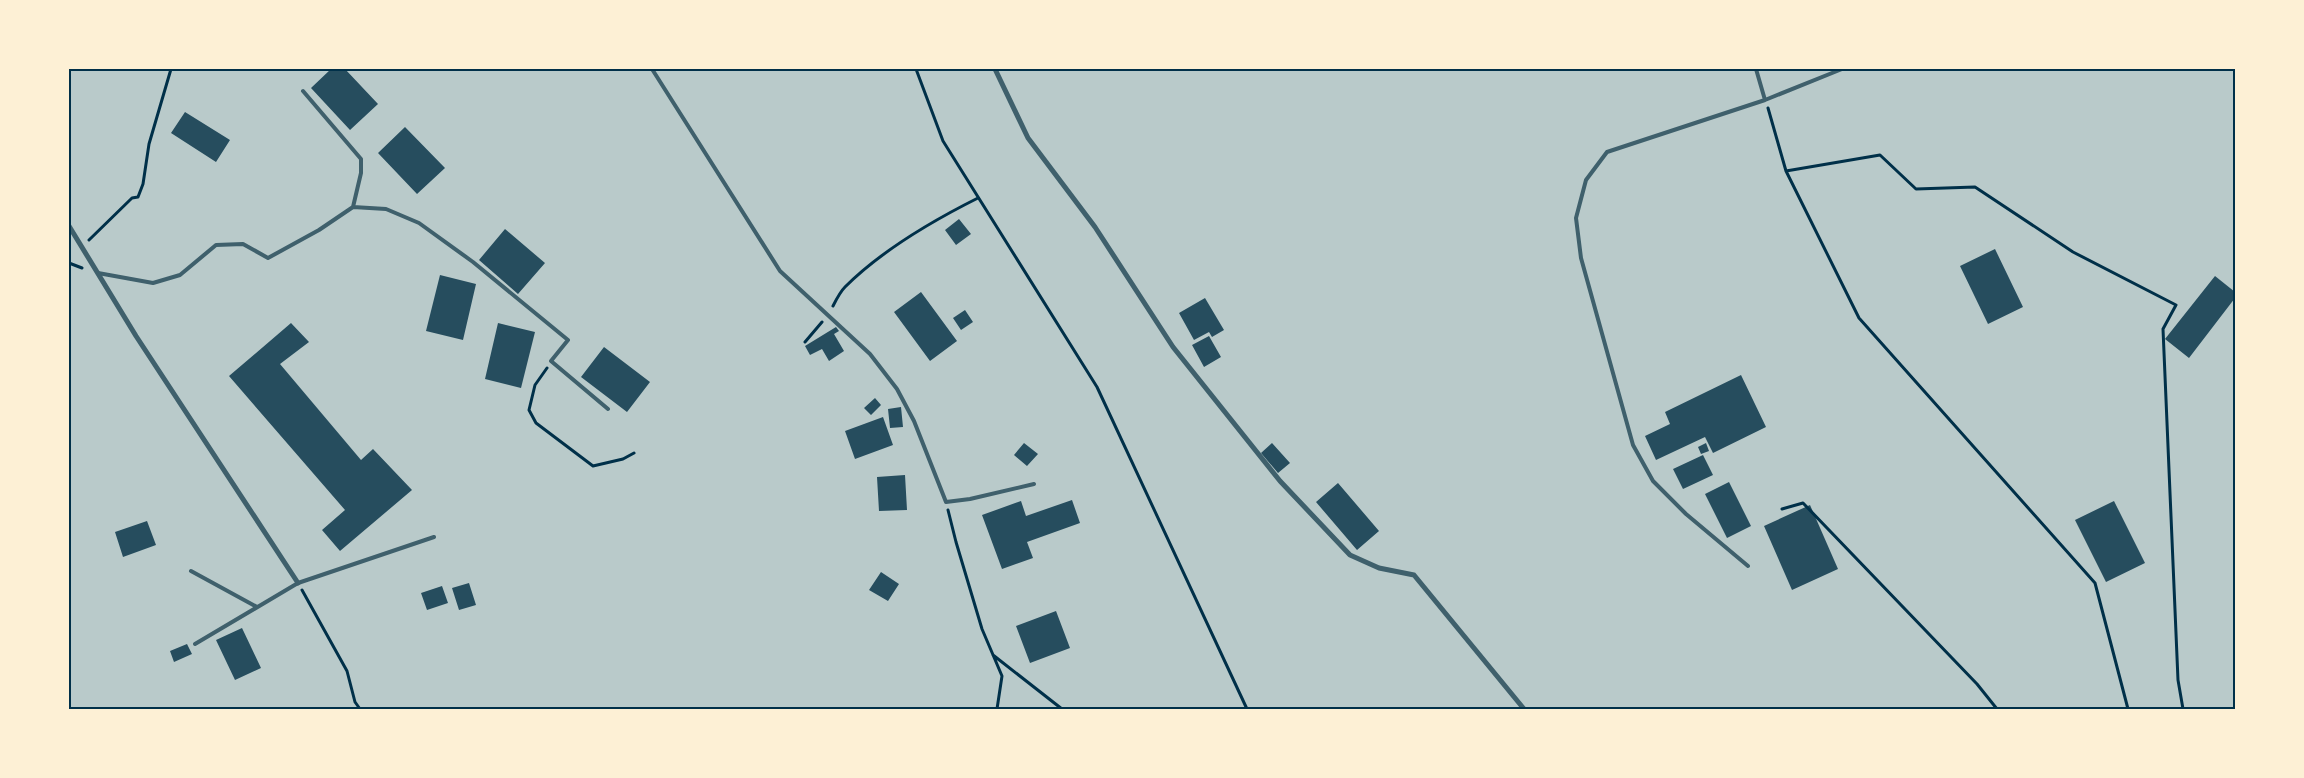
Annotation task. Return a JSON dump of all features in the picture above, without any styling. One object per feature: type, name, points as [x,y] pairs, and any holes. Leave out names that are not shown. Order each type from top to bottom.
[{"type":"street","points":[[995,69],[1028,138],[1095,227],[1173,347],[1280,481],[1350,555],[1380,568],[1414,576],[1524,709]]},
{"type":"street","points":[[69,226],[136,336],[298,583]]},
{"type":"lane","points":[[652,69],[780,271],[870,354],[897,389],[914,421],[946,502],[970,499],[1034,484]]},
{"type":"lane","points":[[1756,69],[1765,100]]},
{"type":"lane","points":[[1748,566],[1686,514],[1653,481],[1633,445],[1581,258],[1576,218],[1586,180],[1607,152],[1765,100],[1842,69]]},
{"type":"lane","points":[[303,91],[361,159],[361,174],[353,207]]},
{"type":"lane","points":[[98,273],[153,283],[180,275],[216,246],[244,244],[268,258],[318,230],[353,207],[386,209],[419,223],[473,262],[568,340],[551,361],[608,409]]},
{"type":"lane","points":[[195,644],[298,583],[434,537]]},
{"type":"lane","points":[[191,571],[256,607]]},
{"type":"path","points":[[82,247],[132,198],[138,197],[143,184],[148,144],[171,69]]},
{"type":"path","points":[[916,69],[943,141],[1097,387],[1247,709]]},
{"type":"path","points":[[1765,100],[1786,171],[1859,318],[2095,583],[2128,709]]},
{"type":"path","points":[[1786,171],[1880,155],[1916,189],[1975,187],[2073,252],[2176,305],[2163,329],[2178,680],[2183,709]]},
{"type":"path","points":[[805,342],[828,314],[843,288],[886,253],[950,212],[978,198]]},
{"type":"path","points":[[551,361],[535,385],[529,410],[536,422],[593,466],[623,459],[634,453]]},
{"type":"path","points":[[946,502],[982,628],[1002,676],[997,709]]},
{"type":"path","points":[[1782,508],[1803,503],[1956,662],[1997,709]]},
{"type":"path","points":[[298,583],[347,671],[355,702],[360,709]]},
{"type":"path","points":[[993,654],[1062,709]]},
{"type":"shaded area","points":[[69,69],[2235,69],[2235,709],[69,709]]},
{"type":"building","points":[[331,69],[345,69],[378,104],[350,130],[311,88]]},
{"type":"building","points":[[185,112],[230,140],[216,162],[171,133]]},
{"type":"building","points":[[405,127],[445,168],[417,194],[378,153]]},
{"type":"building","points":[[959,219],[971,234],[956,245],[945,230]]},
{"type":"building","points":[[505,229],[545,263],[518,294],[479,260]]},
{"type":"building","points":[[1995,249],[2023,307],[1988,324],[1960,266]]},
{"type":"building","points":[[440,275],[476,284],[463,340],[426,331]]},
{"type":"building","points":[[2215,276],[2235,292],[2235,298],[2189,358],[2165,339]]},
{"type":"building","points":[[921,292],[957,341],[930,361],[894,312]]},
{"type":"building","points":[[1205,298],[1224,330],[1212,337],[1209,332],[1194,340],[1179,313]]},
{"type":"building","points":[[965,310],[973,322],[961,330],[953,318]]},
{"type":"building","points":[[291,323],[309,342],[280,364],[361,460],[373,449],[412,490],[340,551],[322,530],[345,510],[229,376]]},
{"type":"building","points":[[498,323],[535,332],[521,388],[485,379]]},
{"type":"building","points":[[836,327],[839,331],[834,334],[844,351],[829,361],[822,349],[810,355],[805,346]]},
{"type":"building","points":[[1209,336],[1221,357],[1204,367],[1192,345]]},
{"type":"building","points":[[604,347],[650,382],[627,412],[581,377]]},
{"type":"building","points":[[1741,375],[1766,427],[1713,453],[1705,437],[1656,460],[1645,436],[1670,424],[1665,412]]},
{"type":"building","points":[[875,398],[881,405],[871,415],[864,408]]},
{"type":"building","points":[[901,407],[903,427],[890,428],[888,409]]},
{"type":"building","points":[[883,417],[893,445],[855,459],[845,431]]},
{"type":"building","points":[[1024,443],[1038,454],[1027,466],[1014,455]]},
{"type":"building","points":[[1272,443],[1290,463],[1278,473],[1261,453]]},
{"type":"building","points":[[1706,443],[1709,451],[1701,454],[1698,447]]},
{"type":"building","points":[[1703,455],[1713,475],[1683,489],[1673,469]]},
{"type":"building","points":[[905,475],[907,510],[879,511],[877,477]]},
{"type":"building","points":[[1729,482],[1751,526],[1727,538],[1705,494]]},
{"type":"building","points":[[1338,483],[1379,531],[1357,550],[1316,502]]},
{"type":"building","points":[[1072,500],[1080,523],[1027,542],[1033,558],[1002,569],[982,515],[1021,501],[1026,516]]},
{"type":"building","points":[[2114,501],[2145,563],[2106,582],[2075,520]]},
{"type":"building","points":[[1810,505],[1838,569],[1792,590],[1764,526]]},
{"type":"building","points":[[147,521],[156,545],[123,557],[115,532]]},
{"type":"building","points":[[881,572],[899,584],[888,601],[869,590]]},
{"type":"building","points":[[469,583],[476,605],[459,610],[452,588]]},
{"type":"building","points":[[442,586],[448,603],[427,610],[421,593]]},
{"type":"building","points":[[1056,611],[1070,648],[1030,663],[1016,626]]},
{"type":"building","points":[[242,628],[261,668],[235,680],[216,640]]},
{"type":"building","points":[[187,644],[192,654],[174,662],[170,651]]}]
